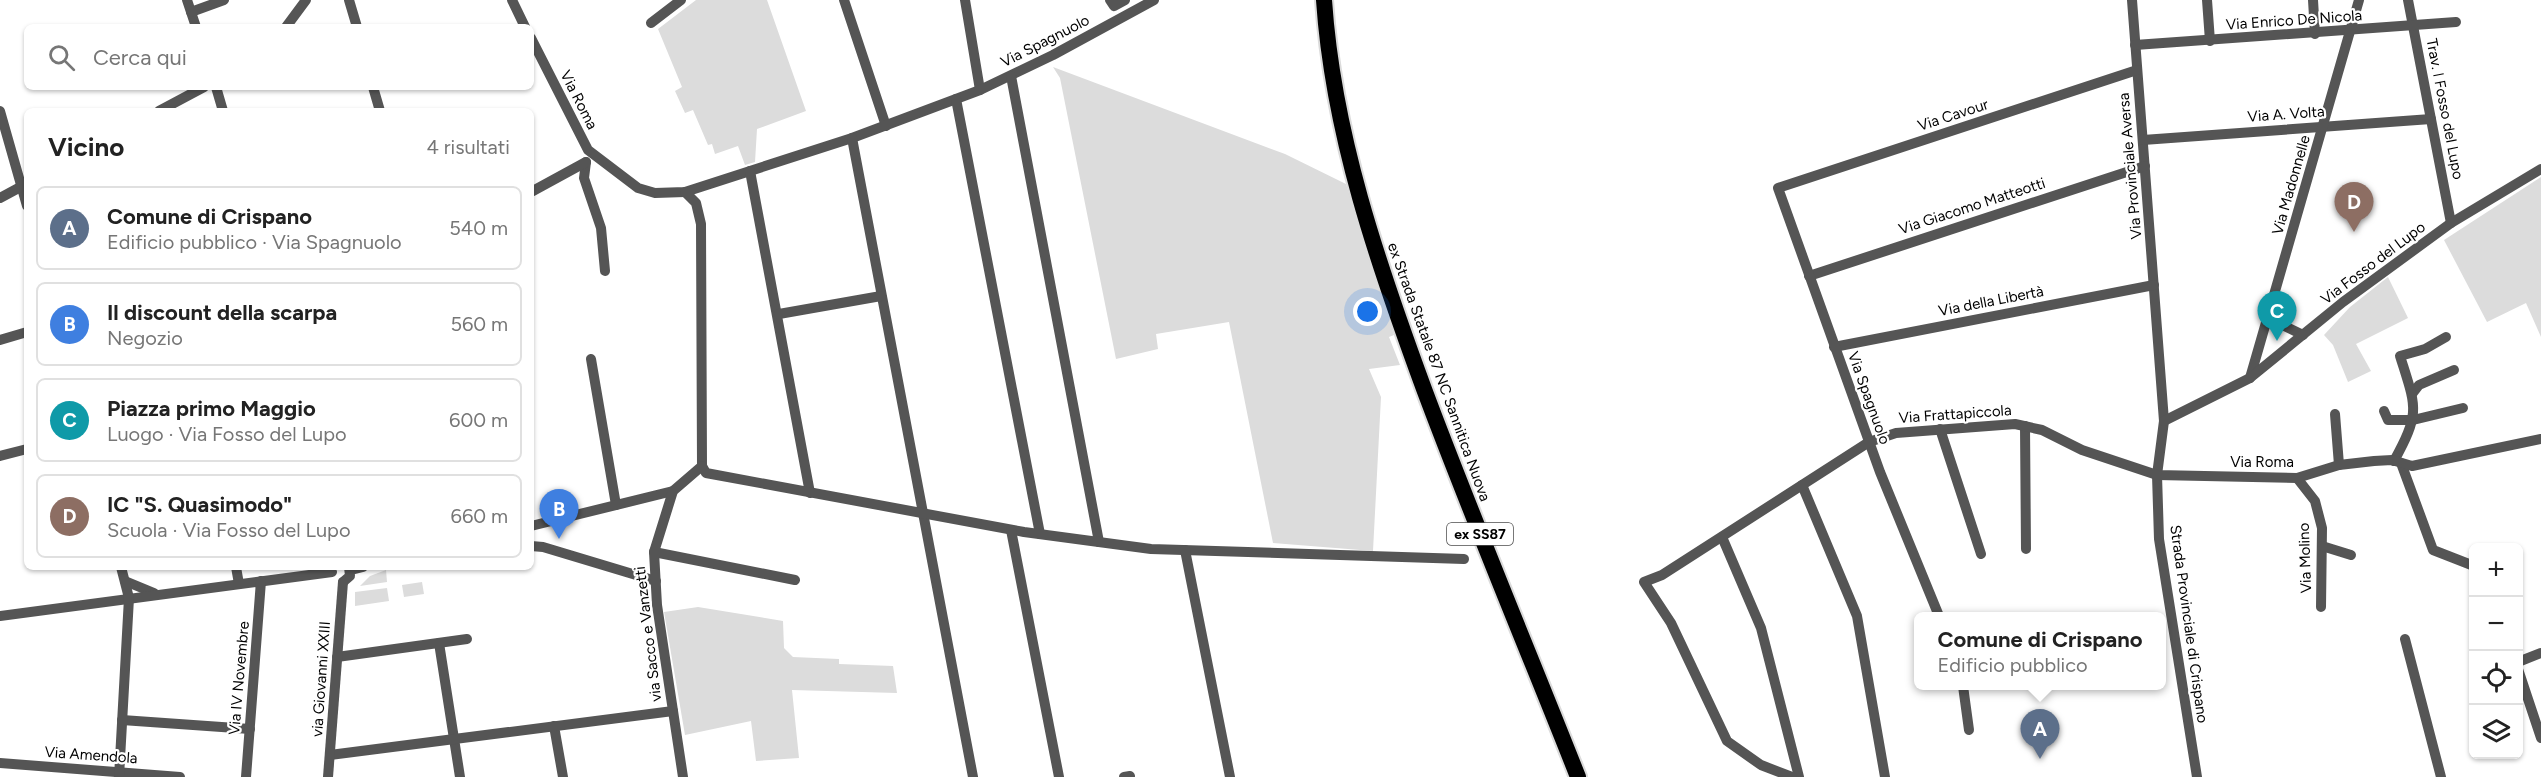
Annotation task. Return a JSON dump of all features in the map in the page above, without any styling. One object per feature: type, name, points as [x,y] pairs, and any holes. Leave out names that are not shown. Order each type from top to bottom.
[{"type":"highway","name":"ex Strada Statale 87 NC Sannitica Nuova","points":[[1324,0],[1340,115],[1362,204],[1387,289],[1461,487],[1578,777]]},
{"type":"street","points":[[187,0],[195,24]]},
{"type":"street","points":[[191,12],[224,0]]},
{"type":"street","points":[[288,24],[306,0]]},
{"type":"street","points":[[349,0],[356,24]]},
{"type":"street","points":[[512,0],[524,24]]},
{"type":"street","points":[[651,23],[681,0]]},
{"type":"street","points":[[844,0],[885,126]]},
{"type":"street","points":[[965,0],[980,90]]},
{"type":"street","points":[[1110,0],[1114,6],[1125,0]]},
{"type":"street","name":"Via Spagnuolo","points":[[750,171],[852,138],[980,90],[1011,76],[1154,0]]},
{"type":"street","name":"Via Provinciale Aversa","points":[[2132,0],[2164,422]]},
{"type":"street","points":[[2207,0],[2210,41]]},
{"type":"street","points":[[2313,0],[2315,34]]},
{"type":"street","name":"Via Madonnelle","points":[[2250,378],[2359,0]]},
{"type":"street","name":"Trav. I Fosso del Lupo","points":[[2408,0],[2451,223]]},
{"type":"street","name":"Via Enrico De Nicola","points":[[2135,45],[2350,32],[2456,22]]},
{"type":"street","name":"Via Roma","points":[[534,45],[590,159],[638,188],[655,193],[685,192],[750,171]]},
{"type":"street","name":"Via Cavour","points":[[1778,188],[2137,70]]},
{"type":"street","points":[[1011,76],[1099,542]]},
{"type":"street","points":[[165,108],[198,90]]},
{"type":"street","points":[[217,90],[222,108]]},
{"type":"street","points":[[375,90],[379,108]]},
{"type":"street","points":[[956,99],[1040,534]]},
{"type":"street","points":[[0,111],[24,185],[0,198]]},
{"type":"street","name":"Via A. Volta","points":[[2143,140],[2431,119]]},
{"type":"street","points":[[852,138],[880,296],[973,777]]},
{"type":"street","points":[[534,190],[590,159]]},
{"type":"street","points":[[590,159],[584,178],[601,228],[605,271]]},
{"type":"street","name":"Via Giacomo Matteotti","points":[[1809,276],[2145,166]]},
{"type":"street","name":"Via Fosso del Lupo","points":[[2164,422],[2250,378],[2343,302],[2451,223],[2541,170]]},
{"type":"street","points":[[750,171],[779,314],[810,493]]},
{"type":"street","name":"Via Spagnuolo","points":[[1778,188],[1869,441],[1937,612]]},
{"type":"street","points":[[685,192],[691,196],[699,210],[703,253],[702,466],[706,473],[1011,530],[1151,549],[1464,559]]},
{"type":"street","name":"Via della Libertà","points":[[1834,347],[2154,285]]},
{"type":"street","points":[[779,314],[880,296]]},
{"type":"street","points":[[2268,318],[2303,335]]},
{"type":"street","points":[[0,340],[24,333]]},
{"type":"street","points":[[2446,336],[2425,349],[2400,356],[2412,394],[2413,420],[2398,462],[2433,550],[2469,564]]},
{"type":"street","points":[[591,359],[616,505]]},
{"type":"street","points":[[2412,394],[2419,385],[2454,370]]},
{"type":"street","points":[[2384,411],[2388,420],[2413,420],[2463,408]]},
{"type":"street","points":[[2335,414],[2339,465]]},
{"type":"street","name":"Strada Provinciale di Crispano","points":[[2164,422],[2157,475],[2164,577],[2197,777]]},
{"type":"street","name":"Via Frattapiccola","points":[[1792,777],[1761,765],[1727,741],[1671,623],[1644,582],[1662,575],[1869,441],[1896,433],[1992,424],[2025,426],[2042,430],[2082,450],[2157,475]]},
{"type":"street","points":[[2025,426],[2025,549]]},
{"type":"street","points":[[1940,429],[1981,554]]},
{"type":"street","name":"Via Roma","points":[[2157,475],[2297,478],[2339,465],[2398,462],[2412,466],[2541,439]]},
{"type":"street","points":[[0,456],[24,450]]},
{"type":"street","points":[[534,525],[673,491],[702,466]]},
{"type":"street","name":"Via Molino","points":[[2297,478],[2315,501],[2322,528],[2321,607]]},
{"type":"street","points":[[1802,485],[1857,616],[1885,777]]},
{"type":"street","name":"via Sacco e Vanzetti","points":[[673,491],[654,552],[683,777]]},
{"type":"street","points":[[1011,530],[1059,777]]},
{"type":"street","points":[[1722,537],[1761,628],[1799,777]]},
{"type":"street","points":[[534,544],[656,581]]},
{"type":"street","points":[[2322,546],[2351,555]]},
{"type":"street","points":[[1185,550],[1230,777]]},
{"type":"street","points":[[654,552],[795,580]]},
{"type":"street","points":[[119,775],[129,598],[122,570]]},
{"type":"street","points":[[237,570],[239,584]]},
{"type":"street","points":[[0,616],[261,581],[326,570]]},
{"type":"street","points":[[332,570],[334,579],[343,582],[350,576],[350,570]]},
{"type":"street","points":[[124,581],[157,594]]},
{"type":"street","name":"Via IV Novembre","points":[[246,777],[261,581]]},
{"type":"street","name":"via Giovanni XXIII","points":[[328,777],[343,582]]},
{"type":"street","points":[[337,657],[467,639]]},
{"type":"street","points":[[2405,639],[2441,777]]},
{"type":"street","points":[[439,643],[460,777]]},
{"type":"street","points":[[2523,660],[2541,653]]},
{"type":"street","points":[[2523,684],[2541,738]]},
{"type":"street","points":[[1964,690],[1969,730]]},
{"type":"street","points":[[330,755],[673,711]]},
{"type":"street","points":[[122,720],[249,729]]},
{"type":"street","points":[[554,726],[563,777]]},
{"type":"street","name":"Via Amendola","points":[[0,763],[119,775],[180,777]]},
{"type":"shaded area","points":[[696,0],[767,0],[806,111],[757,129],[755,162],[745,165],[738,146],[715,154],[712,144],[708,145],[693,110],[685,113],[675,91],[682,87],[658,29]]},
{"type":"shaded area","points":[[1053,67],[1285,154],[1346,184],[1394,335],[1389,337],[1400,365],[1369,369],[1381,397],[1373,551],[1273,543],[1229,322],[1156,334],[1158,349],[1116,359],[1060,78]]},
{"type":"shaded area","points":[[2541,177],[2541,337],[2526,303],[2487,322],[2444,240]]},
{"type":"shaded area","points":[[2388,277],[2408,318],[2356,344],[2371,371],[2348,382],[2333,345],[2324,335],[2350,307]]},
{"type":"shaded area","points":[[386,570],[387,582],[360,586],[370,576]]},
{"type":"shaded area","points":[[422,582],[424,594],[404,597],[402,585]]},
{"type":"shaded area","points":[[387,588],[389,601],[355,606],[355,592]]},
{"type":"shaded area","points":[[698,607],[783,621],[784,648],[793,657],[839,659],[839,664],[893,666],[897,693],[792,690],[799,758],[756,761],[751,721],[685,735],[664,612]]},
{"type":"place","name":"IC \"S. Quasimodo\"","points":[[2354,232]]},
{"type":"place","name":"Piazza primo Maggio","points":[[2277,341]]},
{"type":"place","name":"Il discount della scarpa","points":[[559,539]]},
{"type":"place","name":"Comune di Crispano","points":[[2040,759]]}]
